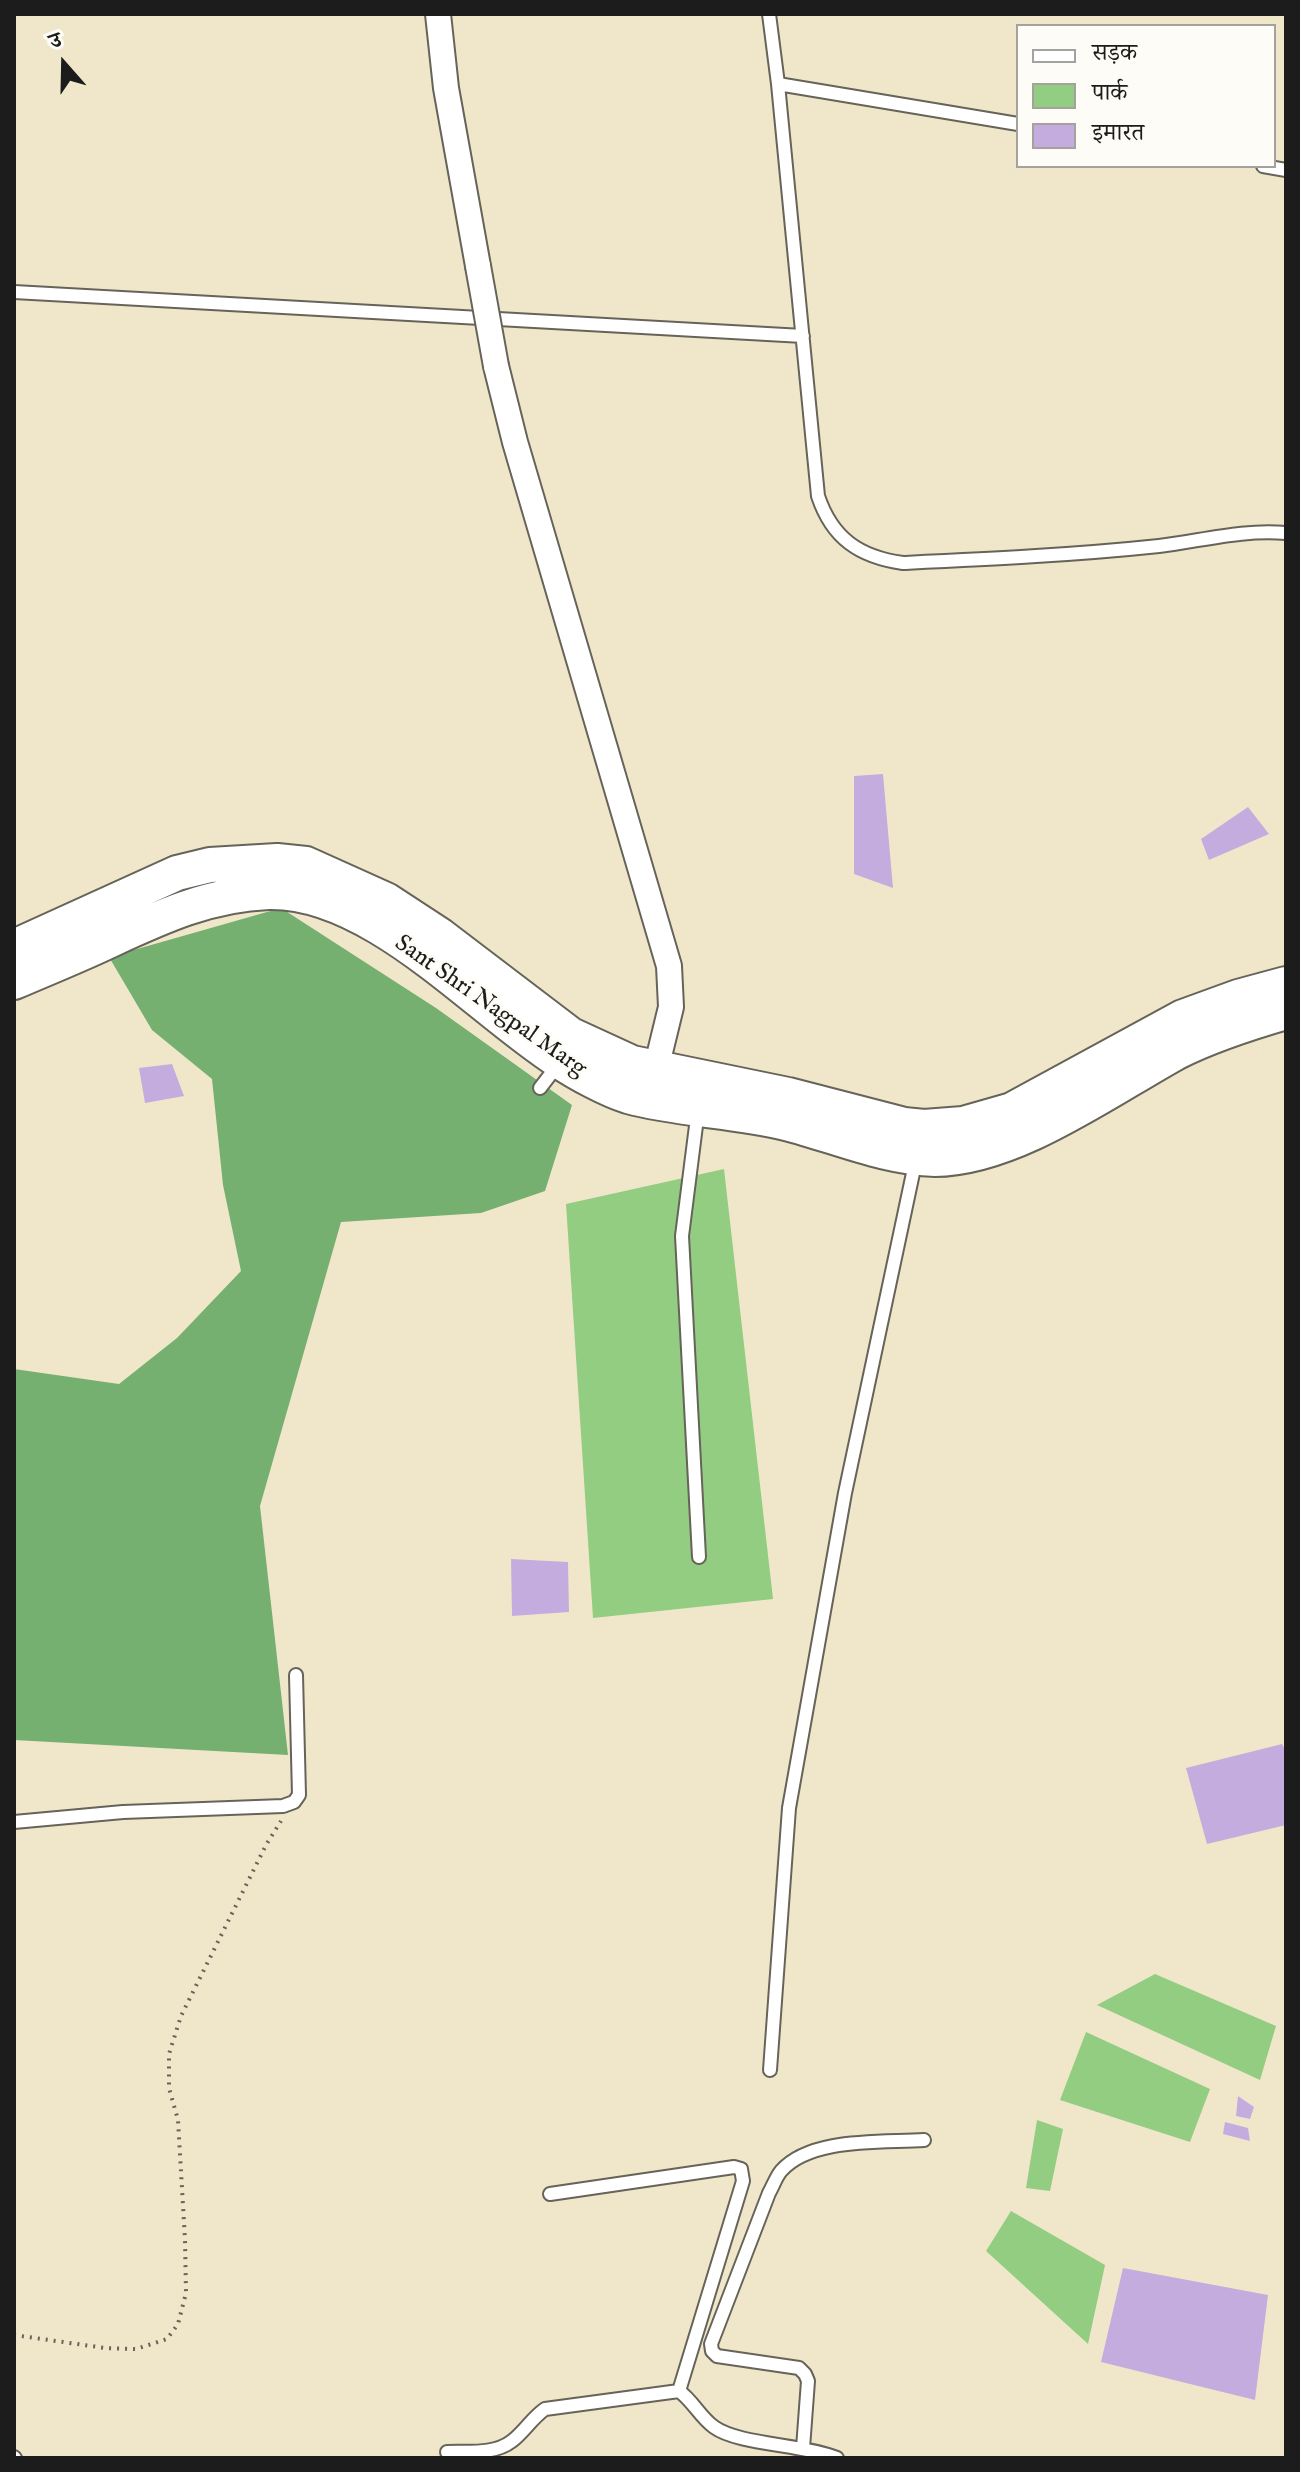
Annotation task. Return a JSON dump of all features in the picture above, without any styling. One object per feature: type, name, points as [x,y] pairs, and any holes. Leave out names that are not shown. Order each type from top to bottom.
[{"type":"street","points":[[438,14],[446,88],[496,366],[515,442],[669,966],[671,1007],[652,1085]]},
{"type":"street","name":"Sant Shri Nagpal Marg","points":[[14,947],[177,873],[210,865],[277,861],[306,864],[386,900],[441,936],[571,1035],[632,1063],[652,1085],[699,1108],[781,1122],[917,1158],[972,1155],[1011,1140],[1054,1122],[1179,1051],[1230,1029],[1286,1012]]},
{"type":"street","name":"Sant Shri Nagpal Marg","points":[[14,982],[179,908],[215,898],[269,892],[299,894],[329,902],[371,923],[417,954],[550,1075],[624,1095],[652,1085],[788,1095],[904,1125],[944,1127],[980,1121],[1012,1110],[1183,1017],[1286,984]]},
{"type":"lane","points":[[769,14],[818,496],[824,514],[835,531],[863,552],[886,561],[903,563],[1046,557],[1161,546],[1254,532],[1286,533]]},
{"type":"lane","points":[[778,84],[1016,124]]},
{"type":"lane","points":[[14,292],[803,336]]},
{"type":"lane","points":[[699,1108],[682,1236],[699,1557]]},
{"type":"lane","points":[[770,2070],[789,1808],[845,1493],[917,1158]]},
{"type":"lane","points":[[14,1822],[123,1812],[283,1806],[294,1802],[299,1795],[296,1675]]},
{"type":"lane","points":[[803,2448],[808,2381],[805,2374],[799,2368],[717,2356],[712,2351],[711,2344],[764,2207],[779,2173],[793,2160],[816,2150],[832,2146],[924,2140]]},
{"type":"lane","points":[[550,2194],[734,2167],[741,2169],[743,2181],[679,2391]]},
{"type":"lane","points":[[447,2452],[490,2450],[509,2444],[532,2418],[545,2409],[679,2391],[715,2428],[731,2435],[803,2448],[837,2458]]},
{"type":"path","points":[[14,2335],[105,2348],[136,2349],[167,2339],[178,2324],[186,2293],[185,2240],[178,2120],[169,2088],[169,2054],[181,2016],[253,1870],[294,1802]]},
{"type":"green space","points":[[281,908],[436,1008],[572,1105],[545,1191],[481,1213],[341,1222],[260,1506],[288,1755],[14,1740],[14,1369],[119,1384],[177,1338],[241,1271],[223,1185],[212,1079],[152,1030],[109,957]]},
{"type":"green space","points":[[724,1169],[773,1599],[593,1618],[566,1204]]},
{"type":"green space","points":[[1155,1974],[1276,2026],[1260,2080],[1097,2005]]},
{"type":"green space","points":[[1086,2032],[1210,2089],[1190,2142],[1060,2100]]},
{"type":"green space","points":[[1037,2120],[1063,2129],[1050,2191],[1026,2188]]},
{"type":"green space","points":[[1011,2211],[1105,2265],[1088,2344],[986,2251]]},
{"type":"building","points":[[883,774],[893,888],[854,874],[854,776]]},
{"type":"building","points":[[1248,807],[1269,834],[1209,860],[1201,839]]},
{"type":"building","points":[[172,1064],[184,1096],[145,1103],[139,1068]]},
{"type":"building","points":[[511,1559],[568,1562],[569,1612],[512,1616]]},
{"type":"building","points":[[1282,1744],[1286,1751],[1286,1825],[1207,1844],[1186,1768]]},
{"type":"building","points":[[1238,2096],[1254,2107],[1250,2119],[1236,2116]]},
{"type":"building","points":[[1225,2122],[1248,2128],[1250,2141],[1223,2134]]},
{"type":"building","points":[[1123,2268],[1268,2295],[1255,2400],[1101,2362]]}]
